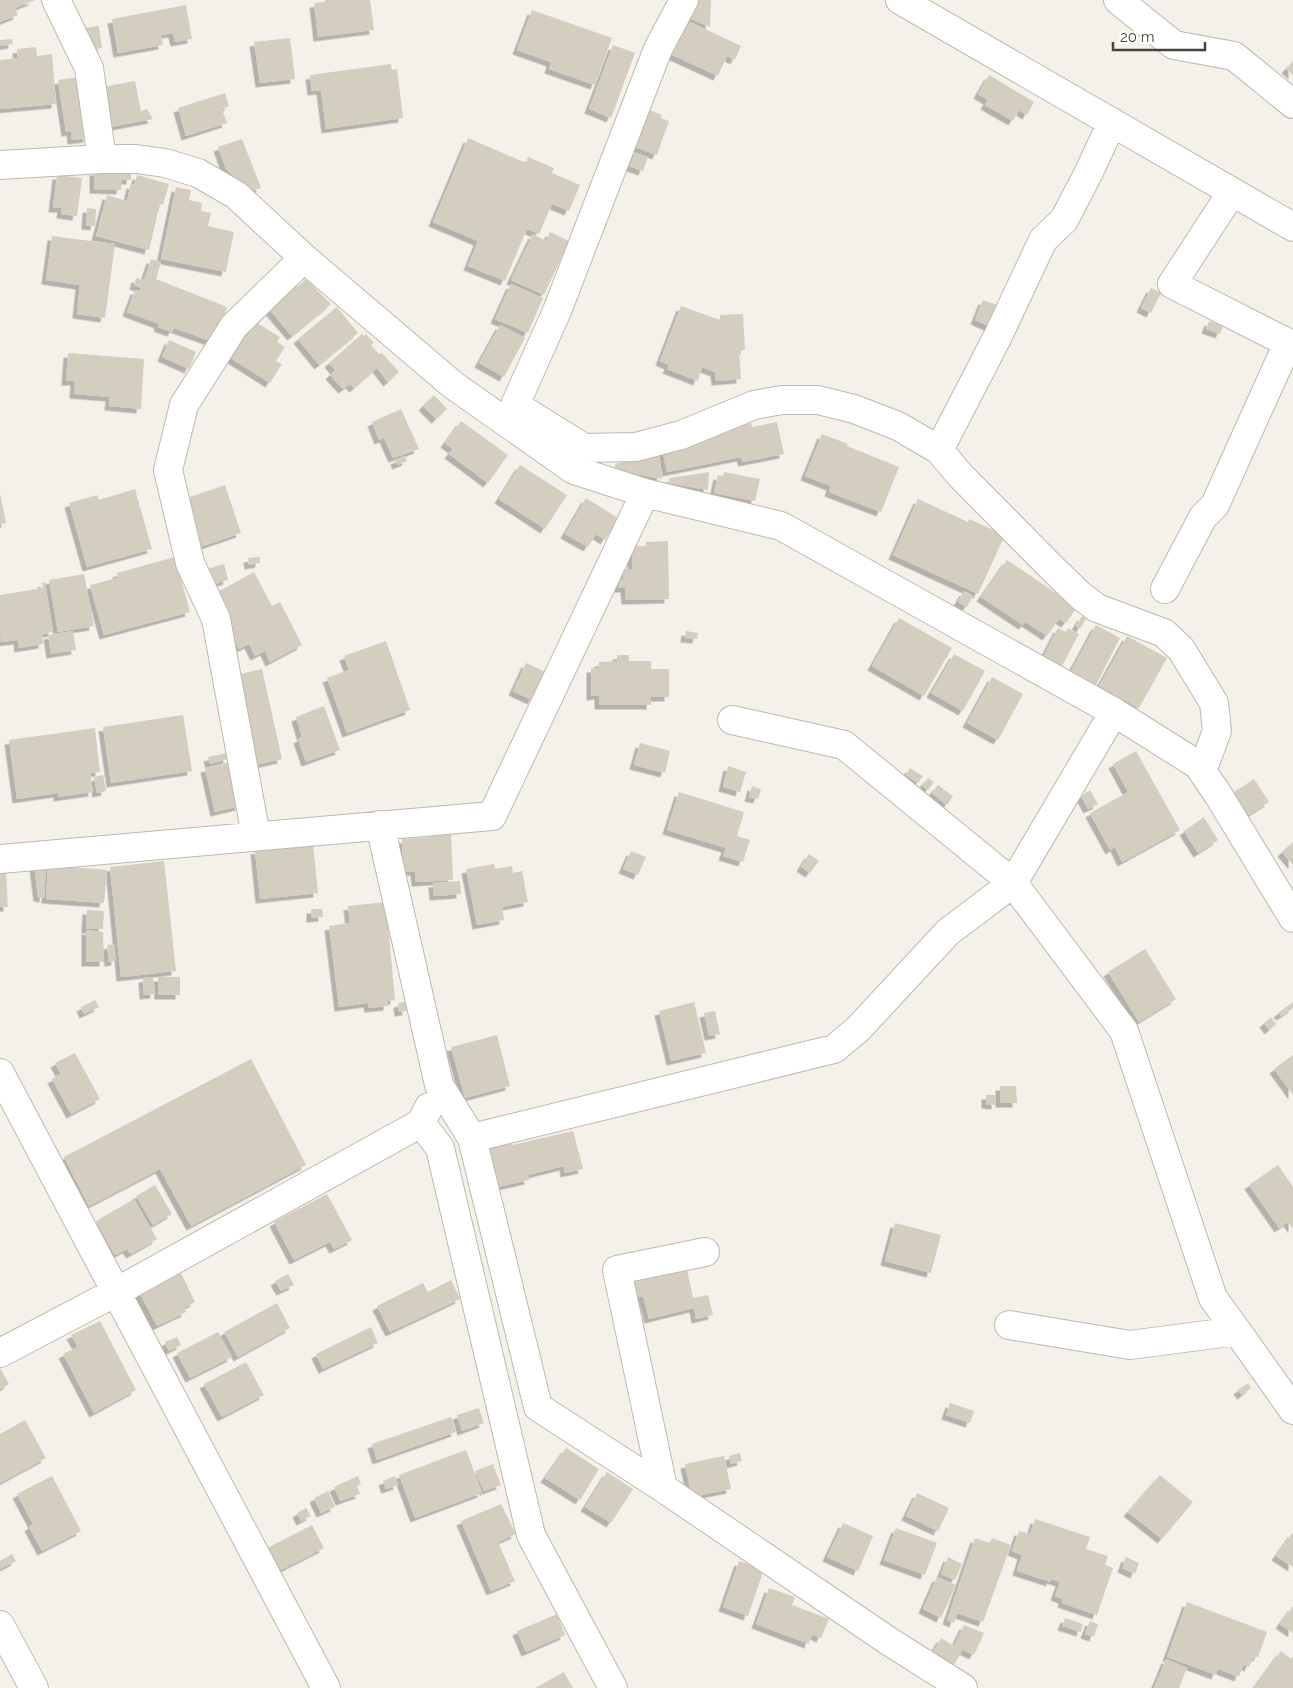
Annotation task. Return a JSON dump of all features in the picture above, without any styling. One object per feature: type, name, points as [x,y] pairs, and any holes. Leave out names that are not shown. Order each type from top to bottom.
[{"type":"street","points":[[56,0],[89,68],[102,159]]},
{"type":"street","points":[[579,459],[516,405],[557,311],[658,49],[684,0]]},
{"type":"street","points":[[900,0],[1293,227]]},
{"type":"street","points":[[1118,0],[1174,45],[1234,56],[1293,104]]},
{"type":"street","points":[[939,450],[998,336],[1043,240],[1064,220],[1112,122]]},
{"type":"street","points":[[0,165],[136,159],[165,163],[198,173],[236,195],[304,258],[453,385],[579,459],[645,493],[781,526],[1114,712],[1198,765],[1293,918]]},
{"type":"street","points":[[1166,588],[1203,517],[1215,505],[1288,343],[1172,284],[1232,192]]},
{"type":"street","points":[[256,836],[216,619],[190,563],[168,470],[184,405],[234,326],[304,258]]},
{"type":"street","points":[[579,459],[681,435],[754,405],[782,400],[818,400],[854,409],[898,426],[939,450],[959,474],[1081,596],[1097,608],[1164,633],[1181,649],[1214,703],[1217,731],[1202,771]]},
{"type":"street","points":[[0,860],[492,816],[645,493]]},
{"type":"street","points":[[472,1138],[834,1049],[858,1028],[948,932],[1013,883],[1114,712]]},
{"type":"street","points":[[732,720],[844,746],[1013,883],[1124,1031],[1213,1298],[1293,1410]]},
{"type":"street","points":[[380,825],[439,1085],[472,1138],[538,1406],[663,1488],[890,1642],[963,1688]]},
{"type":"street","points":[[0,1073],[326,1688]]},
{"type":"street","points":[[0,1353],[116,1292],[421,1123],[439,1085]]},
{"type":"street","points":[[421,1123],[440,1148],[531,1535],[613,1688]]},
{"type":"street","points":[[663,1488],[617,1270],[705,1252]]},
{"type":"street","points":[[1009,1324],[1130,1345],[1237,1331]]},
{"type":"street","points":[[0,1625],[34,1688]]},
{"type":"building","points":[[0,0],[35,0],[15,8],[18,15],[0,22]]},
{"type":"building","points":[[325,0],[370,0],[374,30],[318,37],[314,3],[325,2]]},
{"type":"building","points":[[694,0],[711,0],[710,27],[684,16]]},
{"type":"building","points":[[186,5],[192,39],[175,42],[173,33],[161,35],[163,45],[118,53],[112,19]]},
{"type":"building","points":[[532,10],[612,38],[595,85],[549,69],[551,62],[517,50]]},
{"type":"building","points":[[686,20],[741,46],[735,60],[727,56],[718,76],[670,54]]},
{"type":"building","points":[[99,26],[102,48],[87,50],[84,28]]},
{"type":"building","points":[[290,38],[295,79],[260,83],[254,42]]},
{"type":"building","points":[[12,39],[13,44],[0,46],[0,40]]},
{"type":"building","points":[[613,45],[635,53],[611,118],[589,109]]},
{"type":"building","points":[[36,47],[37,56],[52,54],[56,104],[0,109],[0,60],[18,58],[17,49]]},
{"type":"building","points":[[1293,61],[1293,75],[1286,69]]},
{"type":"building","points":[[391,64],[392,70],[397,69],[403,118],[326,129],[321,90],[312,91],[310,75]]},
{"type":"building","points":[[989,75],[1034,102],[1027,115],[1019,110],[1013,121],[985,105],[988,100],[978,94]]},
{"type":"building","points":[[79,77],[88,138],[72,140],[71,131],[66,132],[58,80]]},
{"type":"building","points":[[135,81],[141,111],[147,109],[153,119],[111,127],[103,87]]},
{"type":"building","points":[[225,93],[229,106],[222,109],[227,123],[186,136],[178,108]]},
{"type":"building","points":[[643,107],[662,115],[661,118],[669,121],[657,155],[629,145]]},
{"type":"building","points":[[468,138],[526,163],[528,157],[554,168],[552,173],[580,185],[569,211],[552,204],[539,234],[527,229],[505,281],[468,266],[478,241],[433,222]]},
{"type":"building","points":[[242,139],[261,188],[250,191],[226,169],[218,147]]},
{"type":"building","points":[[627,150],[648,157],[643,171],[623,164]]},
{"type":"building","points":[[94,171],[131,172],[131,180],[122,180],[121,190],[94,189]]},
{"type":"building","points":[[57,175],[82,178],[77,216],[61,214],[62,208],[53,208]]},
{"type":"building","points":[[137,175],[169,184],[163,205],[160,204],[149,250],[96,236],[107,195],[127,201],[131,184],[134,185]]},
{"type":"building","points":[[176,187],[191,190],[189,200],[202,203],[201,211],[211,213],[208,226],[234,232],[226,272],[161,259]]},
{"type":"building","points":[[87,208],[96,209],[95,226],[86,225]]},
{"type":"building","points":[[550,232],[569,241],[544,295],[511,280],[533,234],[546,241]]},
{"type":"building","points":[[52,236],[115,244],[105,318],[77,314],[80,285],[46,280]]},
{"type":"building","points":[[151,259],[161,262],[156,279],[227,307],[221,324],[217,322],[211,341],[174,328],[172,332],[158,327],[159,324],[127,312],[135,290],[140,291],[141,288],[134,285],[136,278],[144,280]]},
{"type":"building","points":[[306,279],[331,304],[292,336],[268,308]]},
{"type":"building","points":[[511,284],[543,298],[528,333],[495,319]]},
{"type":"building","points":[[1151,288],[1161,293],[1151,313],[1141,308]]},
{"type":"building","points":[[983,300],[1000,306],[991,327],[975,320]]},
{"type":"building","points":[[681,306],[720,320],[720,315],[743,314],[745,350],[739,351],[741,379],[716,381],[715,372],[702,367],[698,381],[667,369],[669,365],[660,361]]},
{"type":"building","points":[[337,307],[358,333],[319,365],[298,339]]},
{"type":"building","points":[[249,318],[280,337],[277,342],[285,347],[276,361],[282,364],[270,383],[229,357]]},
{"type":"building","points":[[1209,321],[1223,326],[1220,334],[1206,329]]},
{"type":"building","points":[[500,325],[525,338],[504,377],[479,363]]},
{"type":"building","points":[[362,334],[364,336],[366,334],[374,343],[371,345],[379,354],[382,353],[399,372],[388,382],[377,368],[354,388],[350,384],[343,389],[330,375],[335,370],[329,363]]},
{"type":"building","points":[[169,340],[196,352],[189,369],[162,357]]},
{"type":"building","points":[[68,353],[144,359],[141,409],[109,406],[110,397],[74,394],[75,381],[66,381]]},
{"type":"building","points":[[434,395],[447,409],[436,419],[423,406]]},
{"type":"building","points":[[401,409],[419,449],[393,458],[384,438],[379,440],[372,422]]},
{"type":"building","points":[[461,421],[508,455],[488,483],[449,454],[453,449],[445,443]]},
{"type":"building","points":[[777,422],[784,454],[743,462],[741,457],[667,472],[662,449],[692,436],[751,423],[752,427]]},
{"type":"building","points":[[822,434],[899,467],[881,512],[829,492],[831,486],[805,476]]},
{"type":"building","points":[[659,451],[662,479],[616,470],[615,464]]},
{"type":"building","points":[[405,456],[407,461],[397,465],[395,460]]},
{"type":"building","points":[[520,465],[567,495],[545,529],[499,499]]},
{"type":"building","points":[[709,472],[708,490],[669,483],[670,478]]},
{"type":"building","points":[[724,472],[760,479],[755,501],[714,493],[718,475],[723,476]]},
{"type":"building","points":[[225,485],[241,533],[197,548],[181,500]]},
{"type":"building","points":[[135,489],[152,549],[87,567],[69,503],[97,495],[99,500]]},
{"type":"building","points":[[0,493],[6,523],[0,524]]},
{"type":"building","points":[[586,498],[618,518],[605,540],[596,534],[588,547],[565,534]]},
{"type":"building","points":[[918,499],[968,522],[969,519],[1005,535],[978,594],[893,555]]},
{"type":"building","points":[[668,541],[669,599],[626,600],[625,588],[618,588],[618,579],[623,579],[623,569],[632,569],[632,546],[646,546],[646,542]]},
{"type":"building","points":[[175,557],[190,612],[104,635],[90,585],[118,578],[117,573]]},
{"type":"building","points":[[260,557],[260,563],[249,565],[248,558]]},
{"type":"building","points":[[1007,560],[1077,607],[1066,623],[1059,619],[1047,636],[1026,622],[1023,625],[981,597]]},
{"type":"building","points":[[224,564],[228,580],[211,585],[207,569]]},
{"type":"building","points":[[254,572],[272,606],[280,602],[302,645],[270,662],[265,651],[255,656],[249,644],[239,649],[212,595]]},
{"type":"building","points":[[84,574],[94,626],[58,632],[49,580]]},
{"type":"building","points":[[45,582],[53,632],[42,634],[43,644],[19,648],[18,640],[1,642],[0,595],[43,588],[42,583]]},
{"type":"building","points":[[964,591],[973,596],[967,607],[958,602]]},
{"type":"building","points":[[1082,616],[1086,619],[1080,629],[1076,626]]},
{"type":"building","points":[[899,618],[952,648],[924,696],[872,666]]},
{"type":"building","points":[[1096,625],[1120,638],[1096,685],[1071,671]]},
{"type":"building","points":[[1058,628],[1066,632],[1068,628],[1079,634],[1062,666],[1043,657]]},
{"type":"building","points":[[73,631],[76,650],[51,654],[48,635]]},
{"type":"building","points":[[686,631],[698,633],[697,639],[685,638]]},
{"type":"building","points":[[1127,636],[1167,658],[1139,708],[1099,686]]},
{"type":"building","points":[[386,641],[410,710],[347,733],[327,678],[349,670],[344,656]]},
{"type":"building","points":[[954,654],[985,671],[963,711],[931,693]]},
{"type":"building","points":[[617,655],[629,655],[629,661],[651,661],[651,669],[669,669],[669,697],[651,697],[651,705],[599,705],[599,695],[591,696],[591,668],[599,668],[599,662],[617,661]]},
{"type":"building","points":[[526,663],[546,672],[532,700],[513,691]]},
{"type":"building","points":[[262,669],[282,759],[256,765],[236,675]]},
{"type":"building","points":[[992,677],[1023,694],[998,740],[967,723]]},
{"type":"building","points":[[324,706],[340,750],[306,762],[298,739],[302,737],[296,717]]},
{"type":"building","points":[[183,715],[192,771],[111,783],[103,727]]},
{"type":"building","points":[[95,728],[100,772],[90,773],[93,792],[58,797],[58,793],[17,799],[9,740]]},
{"type":"building","points":[[640,743],[670,751],[665,773],[634,765]]},
{"type":"building","points":[[1136,751],[1180,830],[1122,862],[1115,847],[1110,850],[1090,813],[1128,792],[1113,764]]},
{"type":"building","points":[[227,753],[228,759],[210,764],[208,757]]},
{"type":"building","points":[[230,762],[240,806],[215,812],[205,768]]},
{"type":"building","points":[[728,766],[746,772],[740,792],[723,787]]},
{"type":"building","points":[[910,768],[923,776],[918,783],[906,775]]},
{"type":"building","points":[[103,775],[106,791],[97,793],[94,777]]},
{"type":"building","points":[[928,778],[934,782],[928,790],[922,786]]},
{"type":"building","points":[[1254,779],[1269,802],[1249,815],[1234,792]]},
{"type":"building","points":[[938,785],[953,796],[947,805],[932,793]]},
{"type":"building","points":[[752,786],[761,789],[758,799],[749,797]]},
{"type":"building","points":[[1090,790],[1098,804],[1088,809],[1081,796]]},
{"type":"building","points":[[679,792],[744,812],[737,836],[750,840],[743,862],[723,856],[726,848],[667,830]]},
{"type":"building","points":[[1204,817],[1218,840],[1198,853],[1184,831]]},
{"type":"building","points":[[451,833],[453,880],[416,882],[415,871],[403,872],[402,839],[430,837],[430,834]]},
{"type":"building","points":[[1293,842],[1293,865],[1282,852]]},
{"type":"building","points":[[313,844],[318,893],[260,899],[255,850]]},
{"type":"building","points":[[631,851],[646,857],[638,875],[623,869]]},
{"type":"building","points":[[809,854],[819,861],[810,873],[801,867]]},
{"type":"building","points":[[164,861],[176,971],[121,977],[110,867]]},
{"type":"building","points":[[494,864],[495,869],[512,866],[513,873],[522,871],[528,902],[502,907],[504,920],[477,925],[466,869]]},
{"type":"building","points":[[34,865],[46,866],[44,898],[38,897]]},
{"type":"building","points":[[48,865],[107,870],[104,903],[46,899]]},
{"type":"building","points":[[0,873],[6,873],[8,907],[0,907]]},
{"type":"building","points":[[460,881],[461,894],[434,896],[433,883]]},
{"type":"building","points":[[386,902],[395,1000],[388,1001],[388,1006],[369,1008],[368,1003],[339,1007],[329,926],[350,923],[348,906]]},
{"type":"building","points":[[311,909],[322,909],[323,917],[311,918]]},
{"type":"building","points":[[87,910],[104,911],[103,929],[86,929]]},
{"type":"building","points":[[86,930],[103,932],[104,962],[86,962]]},
{"type":"building","points":[[114,944],[116,961],[109,962],[107,945]]},
{"type":"building","points":[[1145,949],[1176,999],[1139,1022],[1108,972]]},
{"type":"building","points":[[153,977],[155,994],[144,995],[143,978]]},
{"type":"building","points":[[158,977],[180,977],[180,995],[159,995]]},
{"type":"building","points":[[95,1000],[99,1007],[84,1014],[81,1007]]},
{"type":"building","points":[[405,1002],[407,1011],[399,1012],[398,1003]]},
{"type":"building","points":[[694,1002],[706,1053],[671,1061],[659,1011]]},
{"type":"building","points":[[1293,1002],[1293,1008],[1281,1016],[1278,1013]]},
{"type":"building","points":[[715,1011],[720,1034],[709,1036],[704,1013]]},
{"type":"building","points":[[1271,1017],[1276,1024],[1269,1030],[1264,1023]]},
{"type":"building","points":[[497,1035],[510,1086],[465,1098],[451,1047]]},
{"type":"building","points":[[75,1053],[100,1099],[71,1114],[52,1079],[61,1074],[55,1063]]},
{"type":"building","points":[[1293,1055],[1293,1095],[1274,1069]]},
{"type":"building","points":[[251,1059],[306,1165],[191,1226],[160,1169],[89,1206],[64,1157]]},
{"type":"building","points":[[1000,1086],[1016,1086],[1017,1103],[1000,1103]]},
{"type":"building","points":[[986,1095],[996,1095],[996,1105],[986,1104]]},
{"type":"building","points":[[573,1131],[583,1169],[565,1173],[564,1166],[528,1175],[529,1180],[493,1188],[485,1147],[511,1140],[512,1145]]},
{"type":"building","points":[[1278,1165],[1293,1187],[1293,1229],[1288,1222],[1279,1228],[1249,1185]]},
{"type":"building","points":[[155,1185],[172,1214],[153,1225],[136,1196]]},
{"type":"building","points":[[327,1194],[352,1240],[334,1249],[330,1242],[294,1260],[274,1222]]},
{"type":"building","points":[[134,1199],[157,1239],[131,1254],[127,1249],[115,1255],[96,1221]]},
{"type":"building","points":[[895,1223],[941,1235],[931,1273],[885,1261]]},
{"type":"building","points":[[686,1265],[693,1298],[708,1295],[713,1315],[696,1319],[694,1308],[649,1319],[643,1296],[629,1299],[624,1280]]},
{"type":"building","points":[[180,1271],[195,1302],[184,1308],[186,1312],[157,1326],[139,1292]]},
{"type":"building","points":[[288,1274],[294,1285],[281,1291],[275,1281]]},
{"type":"building","points":[[451,1280],[460,1299],[390,1332],[377,1306],[423,1283],[428,1292]]},
{"type":"building","points":[[277,1303],[290,1328],[238,1357],[224,1332]]},
{"type":"building","points":[[100,1321],[136,1390],[94,1413],[63,1354],[78,1347],[71,1335]]},
{"type":"building","points":[[371,1327],[378,1343],[323,1369],[316,1354]]},
{"type":"building","points":[[218,1332],[232,1357],[190,1378],[177,1353]]},
{"type":"building","points":[[177,1337],[181,1345],[169,1351],[165,1342]]},
{"type":"building","points":[[246,1362],[264,1395],[222,1417],[204,1384]]},
{"type":"building","points":[[0,1368],[9,1384],[1,1389],[0,1388]]},
{"type":"building","points":[[1248,1383],[1251,1388],[1242,1395],[1238,1390]]},
{"type":"building","points":[[950,1403],[974,1411],[970,1423],[946,1415]]},
{"type":"building","points":[[479,1408],[484,1423],[462,1431],[457,1415]]},
{"type":"building","points":[[451,1417],[456,1432],[377,1460],[372,1444]]},
{"type":"building","points":[[25,1420],[46,1458],[0,1483],[0,1434]]},
{"type":"building","points":[[566,1448],[599,1469],[580,1500],[545,1478]]},
{"type":"building","points":[[466,1450],[482,1493],[415,1518],[399,1475]]},
{"type":"building","points":[[740,1453],[742,1461],[731,1464],[729,1456]]},
{"type":"building","points":[[724,1456],[731,1489],[692,1497],[685,1464]]},
{"type":"building","points":[[493,1464],[501,1485],[484,1491],[475,1471]]},
{"type":"building","points":[[607,1472],[633,1489],[611,1523],[585,1507]]},
{"type":"building","points":[[1160,1475],[1193,1502],[1162,1539],[1128,1512]]},
{"type":"building","points":[[52,1476],[81,1531],[42,1551],[29,1527],[33,1524],[17,1494]]},
{"type":"building","points":[[358,1476],[361,1484],[357,1486],[360,1494],[340,1501],[334,1487]]},
{"type":"building","points":[[395,1476],[398,1485],[386,1489],[383,1481]]},
{"type":"building","points":[[328,1491],[335,1507],[321,1513],[314,1498]]},
{"type":"building","points":[[917,1493],[949,1508],[938,1531],[906,1516]]},
{"type":"building","points":[[501,1504],[516,1534],[498,1542],[515,1581],[491,1591],[461,1521]]},
{"type":"building","points":[[306,1508],[311,1516],[301,1521],[297,1513]]},
{"type":"building","points":[[1035,1519],[1090,1537],[1086,1549],[1108,1556],[1105,1565],[1113,1568],[1097,1615],[1062,1603],[1063,1599],[1055,1596],[1060,1582],[1051,1579],[1051,1582],[1017,1571],[1022,1555],[1012,1551],[1019,1531],[1030,1534]]},
{"type":"building","points":[[843,1523],[873,1536],[858,1571],[827,1557]]},
{"type":"building","points":[[312,1525],[324,1548],[279,1571],[267,1548]]},
{"type":"building","points":[[896,1528],[937,1543],[925,1575],[884,1560]]},
{"type":"building","points":[[1293,1532],[1293,1567],[1276,1556]]},
{"type":"building","points":[[975,1538],[990,1543],[992,1538],[1011,1545],[983,1622],[957,1613],[954,1623],[947,1620]]},
{"type":"building","points":[[12,1554],[16,1561],[0,1569],[0,1561]]},
{"type":"building","points":[[948,1557],[962,1564],[955,1580],[941,1574]]},
{"type":"building","points":[[1126,1557],[1139,1563],[1135,1574],[1122,1568]]},
{"type":"building","points":[[739,1561],[764,1569],[748,1616],[723,1607]]},
{"type":"building","points":[[937,1577],[956,1585],[941,1618],[923,1609]]},
{"type":"building","points":[[769,1588],[795,1597],[792,1605],[829,1619],[821,1638],[812,1634],[809,1644],[756,1624]]},
{"type":"building","points":[[1187,1602],[1267,1632],[1258,1657],[1254,1656],[1249,1667],[1243,1665],[1239,1677],[1218,1669],[1216,1675],[1167,1657]]},
{"type":"building","points":[[1293,1606],[1293,1633],[1280,1624]]},
{"type":"building","points":[[557,1614],[565,1635],[526,1652],[517,1631]]},
{"type":"building","points":[[1065,1618],[1083,1624],[1081,1632],[1062,1626]]},
{"type":"building","points":[[1090,1621],[1098,1624],[1094,1637],[1085,1634]]},
{"type":"building","points":[[964,1625],[984,1633],[974,1655],[955,1646],[962,1651],[954,1665],[933,1652],[941,1638],[954,1646]]},
{"type":"building","points":[[1281,1651],[1291,1659],[1293,1656],[1293,1688],[1254,1688]]},
{"type":"building","points":[[1166,1659],[1187,1668],[1179,1688],[1154,1688]]},
{"type":"building","points":[[564,1672],[573,1688],[535,1688]]}]
